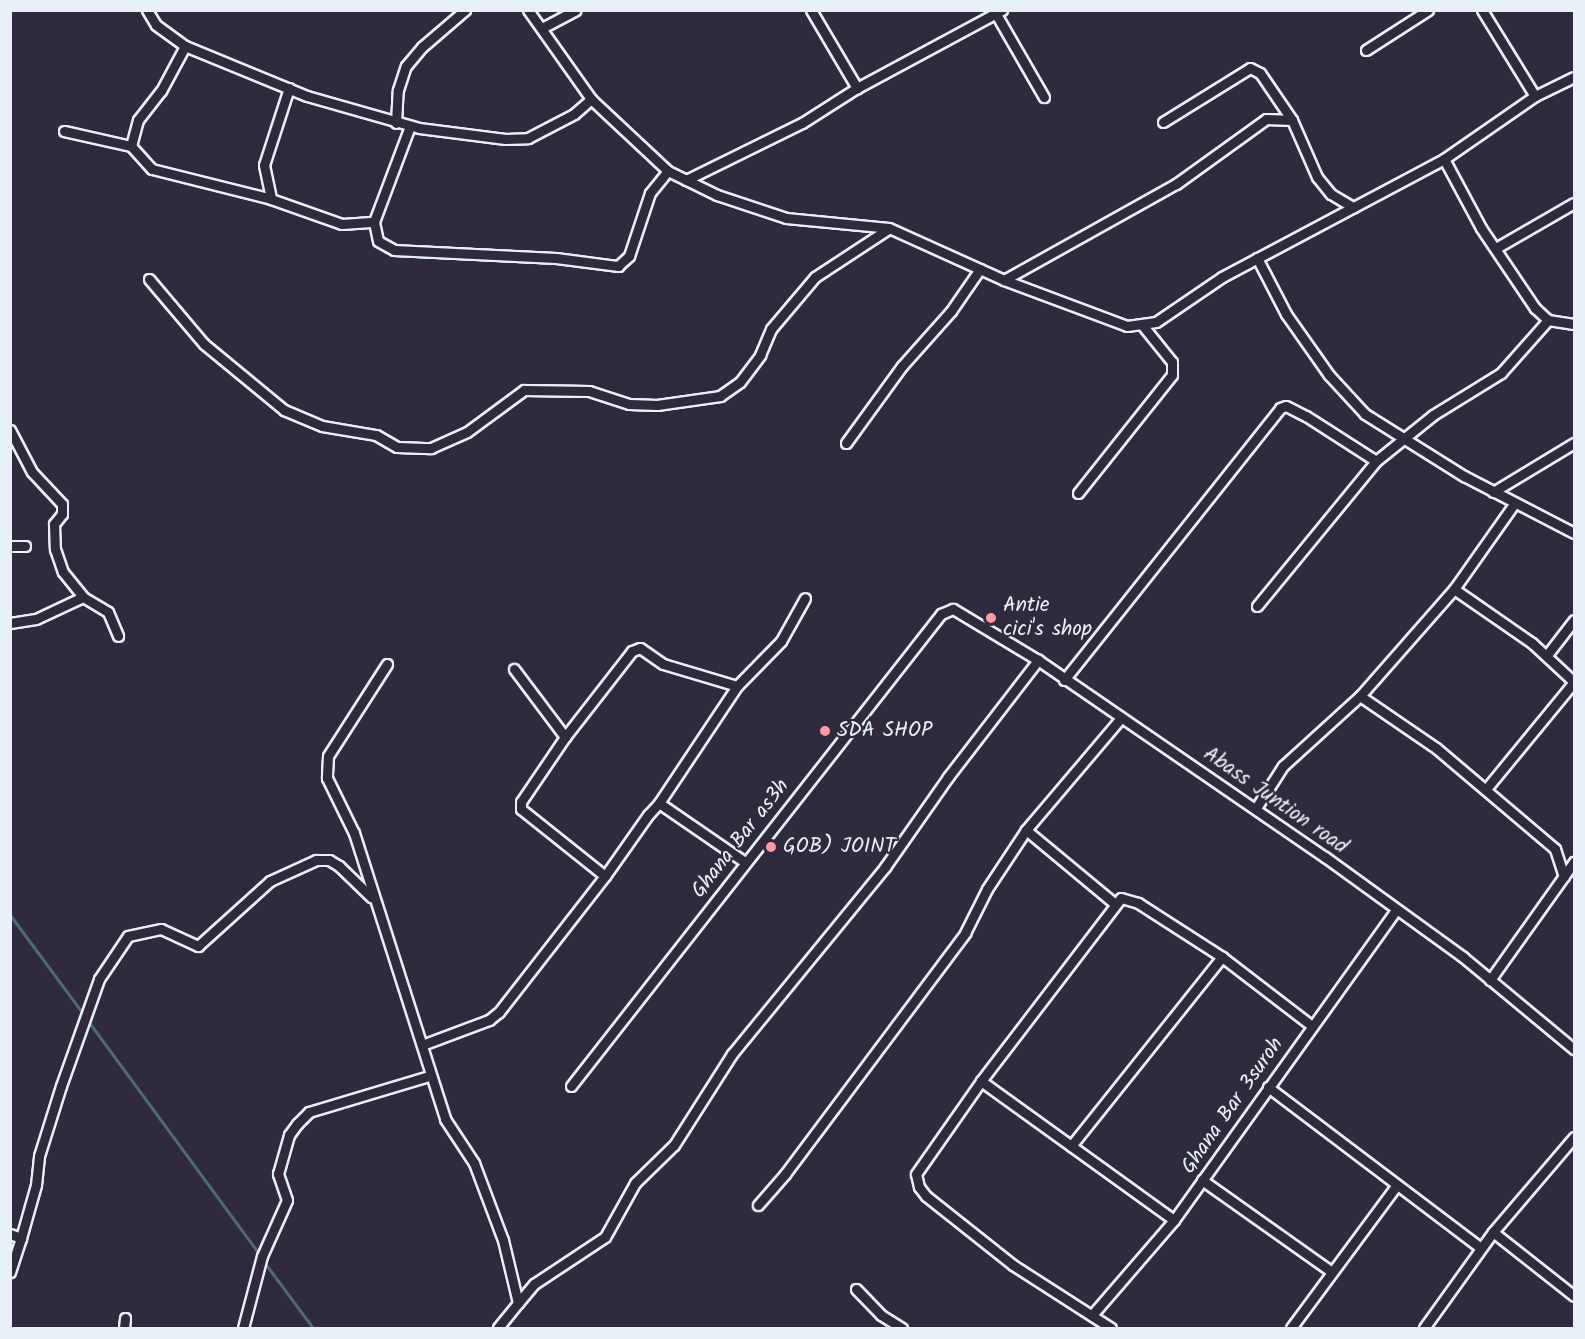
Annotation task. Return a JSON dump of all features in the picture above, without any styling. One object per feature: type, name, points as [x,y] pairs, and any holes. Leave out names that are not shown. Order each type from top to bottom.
[{"type":"street","points":[[147,10],[156,25],[184,46],[289,88],[410,126],[505,140],[528,138],[574,114],[591,99]]},
{"type":"street","points":[[396,123],[398,90],[406,66],[422,46],[465,10]]},
{"type":"street","points":[[528,10],[591,99],[668,171],[786,218],[889,228],[1004,280],[1103,319],[1143,326],[1156,322],[1257,258],[1444,159],[1535,96],[1575,77]]},
{"type":"street","points":[[542,28],[576,10]]},
{"type":"street","points":[[811,10],[857,88]]},
{"type":"street","points":[[1366,50],[1428,10]]},
{"type":"street","points":[[1482,10],[1535,96]]},
{"type":"street","points":[[686,180],[802,123],[857,88],[999,12],[1044,97]]},
{"type":"street","points":[[131,146],[138,120],[161,91],[184,46]]},
{"type":"street","points":[[1163,122],[1250,68],[1260,73],[1292,120],[1317,177],[1331,194],[1353,207]]},
{"type":"street","points":[[271,199],[264,165],[289,88]]},
{"type":"street","points":[[1004,280],[1176,184],[1266,119],[1292,120]]},
{"type":"street","points":[[410,126],[374,222],[378,241],[394,250],[556,258],[618,266],[629,256],[650,194],[668,171]]},
{"type":"street","points":[[64,131],[131,146],[152,169],[271,199],[342,224],[374,222]]},
{"type":"street","points":[[1444,159],[1481,228],[1535,308],[1548,320],[1575,324]]},
{"type":"street","points":[[1496,248],[1575,203]]},
{"type":"street","points":[[149,279],[204,344],[284,411],[321,426],[376,435],[397,447],[431,448],[466,432],[524,390],[589,391],[629,404],[657,405],[720,396],[740,382],[760,355],[771,328],[815,277],[889,228]]},
{"type":"street","points":[[1257,258],[1286,314],[1329,375],[1365,414],[1400,440],[1514,504],[1575,534]]},
{"type":"street","points":[[846,443],[902,366],[951,311],[980,269]]},
{"type":"street","points":[[1257,606],[1376,461],[1400,440],[1501,374],[1548,320]]},
{"type":"street","points":[[1078,493],[1172,375],[1172,362],[1143,326]]},
{"type":"street","points":[[1064,680],[1280,408],[1286,406],[1306,416],[1376,461]]},
{"type":"street","points":[[10,430],[32,472],[62,504],[62,514],[54,524],[58,560],[82,597],[108,612],[118,636]]},
{"type":"street","points":[[1493,492],[1575,443]]},
{"type":"street","points":[[1256,808],[1283,766],[1360,696],[1454,589],[1514,504]]},
{"type":"street","points":[[10,546],[25,546]]},
{"type":"street","points":[[1454,589],[1547,655],[1574,682],[1486,789]]},
{"type":"street","points":[[10,623],[36,619],[82,597]]},
{"type":"street","points":[[422,1045],[489,1020],[499,1012],[659,803],[737,686],[781,641],[805,598]]},
{"type":"street","name":"Abass Juntion road","points":[[941,614],[959,610],[1038,660],[1064,680],[1256,808],[1490,980],[1575,1049]]},
{"type":"street","name":"Ghana Bar as3h","points":[[571,1086],[941,614]]},
{"type":"street","points":[[1547,655],[1575,620]]},
{"type":"street","points":[[605,876],[521,809],[521,802],[565,737],[632,651],[640,648],[663,664],[737,686]]},
{"type":"street","points":[[498,1329],[534,1284],[605,1237],[635,1183],[674,1145],[732,1054],[885,867],[948,777],[1038,660]]},
{"type":"street","points":[[387,664],[328,756],[325,767],[327,778],[354,833],[422,1045],[429,1076],[445,1119],[474,1163],[504,1240],[518,1303]]},
{"type":"street","points":[[514,669],[565,737]]},
{"type":"street","points":[[1360,696],[1436,748],[1486,789],[1516,820],[1555,849],[1564,877]]},
{"type":"street","points":[[758,1205],[786,1174],[965,933],[987,889],[1026,830],[1120,718]]},
{"type":"street","points":[[659,803],[745,862]]},
{"type":"street","points":[[1026,830],[1115,904]]},
{"type":"street","points":[[10,1272],[36,1185],[35,1168],[43,1140],[88,1011],[99,980],[128,936],[161,929],[198,946],[270,881],[316,860],[329,860],[339,866],[373,898]]},
{"type":"street","points":[[1490,980],[1575,862]]},
{"type":"street","points":[[1111,1329],[1012,1265],[919,1187],[916,1174],[981,1081],[1115,904],[1128,898],[1222,957],[1312,1026]]},
{"type":"street","name":"Ghana Bar 3suroh","points":[[1092,1315],[1174,1220],[1395,911]]},
{"type":"street","points":[[1071,1146],[1222,957]]},
{"type":"street","points":[[243,1329],[262,1256],[287,1200],[278,1174],[289,1135],[297,1124],[309,1113],[429,1076]]},
{"type":"street","points":[[981,1081],[1174,1220]]},
{"type":"street","points":[[1268,1087],[1481,1248]]},
{"type":"street","points":[[1424,1329],[1493,1232],[1575,1137]]},
{"type":"street","points":[[1202,1180],[1332,1272]]},
{"type":"street","points":[[1291,1329],[1396,1186]]},
{"type":"street","points":[[1493,1232],[1575,1296]]},
{"type":"street","points":[[10,1234],[21,1238]]},
{"type":"street","points":[[856,1289],[881,1315],[902,1329]]},
{"type":"street","points":[[124,1329],[125,1318]]},
{"type":"waterway","points":[[10,915],[84,1015]]},
{"type":"waterway","points":[[88,1021],[256,1250]]},
{"type":"waterway","points":[[267,1266],[313,1328]]},
{"type":"place","name":"Antie cici's shop","points":[[991,618]]},
{"type":"place","name":"SDA SHOP","points":[[825,731]]},
{"type":"place","name":"GOB) JOINT","points":[[771,847]]}]
